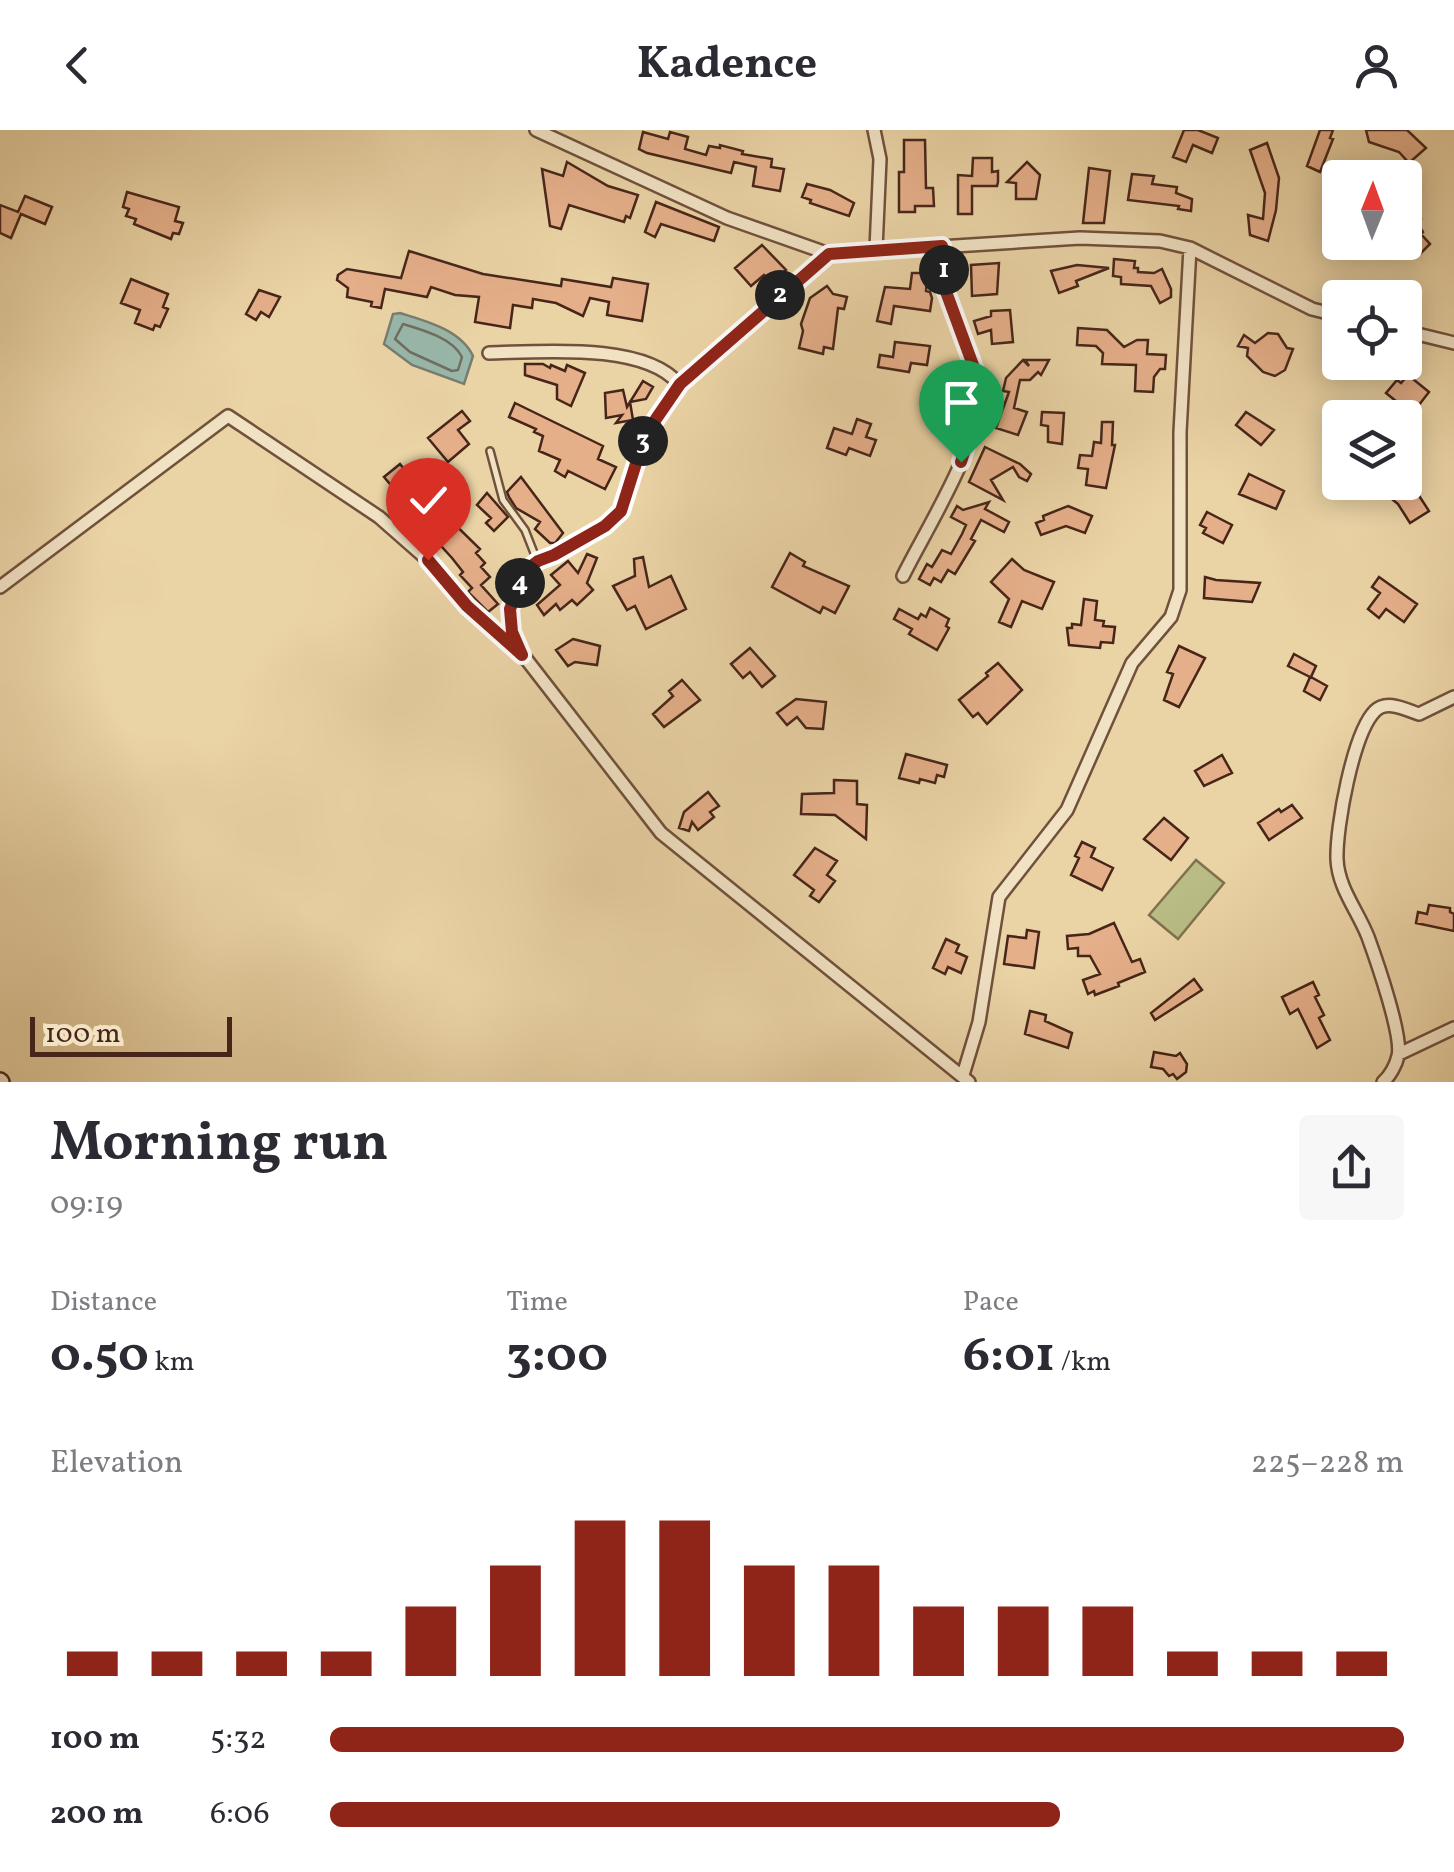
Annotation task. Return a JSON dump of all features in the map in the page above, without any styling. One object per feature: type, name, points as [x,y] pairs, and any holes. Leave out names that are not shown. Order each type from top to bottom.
[{"type":"street","points":[[536,130],[726,218],[829,254],[1080,238],[1160,241],[1190,248],[1322,312]]},
{"type":"street","points":[[874,130],[880,159],[876,249]]},
{"type":"street","points":[[903,576],[961,462],[981,400],[980,384],[945,289],[942,246]]},
{"type":"street","points":[[0,587],[228,416],[379,518],[428,560],[467,606],[522,655],[661,833],[966,1078],[999,896],[1066,810],[1132,663],[1170,617],[1180,590],[1180,432],[1190,248]]},
{"type":"street","points":[[522,655],[512,632],[510,609],[525,571],[605,526],[621,511],[645,435],[680,384],[829,254]]},
{"type":"street","points":[[1422,335],[1454,343]]},
{"type":"street","points":[[489,353],[577,353],[642,360],[664,368],[680,384]]},
{"type":"street","points":[[1383,1082],[1399,1054],[1398,1033],[1368,936],[1342,885],[1337,859],[1344,788],[1362,735],[1376,710],[1388,704],[1419,714],[1454,697]]},
{"type":"street","points":[[1399,1054],[1454,1028]]},
{"type":"lane","points":[[490,450],[503,500],[526,530],[538,561]]},
{"type":"green space","points":[[1196,860],[1224,883],[1178,939],[1149,915]]},
{"type":"water","points":[[400,313],[460,339],[473,356],[464,384],[412,365],[384,344],[393,314]]},
{"type":"building","points":[[1184,130],[1198,130],[1218,138],[1212,153],[1193,145],[1186,162],[1173,157]]},
{"type":"building","points":[[1320,130],[1333,130],[1320,172],[1307,166]]},
{"type":"building","points":[[1366,130],[1407,130],[1426,148],[1412,160],[1406,160],[1399,152],[1369,142]]},
{"type":"building","points":[[643,132],[668,139],[670,132],[688,137],[685,149],[706,155],[709,146],[720,145],[772,159],[771,167],[784,169],[780,191],[753,186],[756,167],[734,162],[731,173],[647,153],[639,149]]},
{"type":"building","points":[[904,140],[925,140],[926,188],[933,188],[934,206],[915,206],[915,212],[899,212]]},
{"type":"building","points":[[1267,143],[1279,178],[1268,241],[1250,235],[1248,215],[1263,219],[1265,193],[1250,150]]},
{"type":"building","points":[[973,158],[992,158],[992,172],[998,171],[997,186],[972,186],[972,214],[958,214],[958,175],[972,176]]},
{"type":"building","points":[[567,162],[608,186],[638,195],[630,218],[626,216],[624,222],[569,205],[561,229],[550,226],[542,169],[563,176]]},
{"type":"building","points":[[1027,162],[1040,175],[1036,199],[1016,199],[1016,183],[1007,182]]},
{"type":"building","points":[[1089,168],[1110,171],[1104,223],[1083,223]]},
{"type":"building","points":[[1132,174],[1154,176],[1152,184],[1177,187],[1176,193],[1192,199],[1191,211],[1128,200]]},
{"type":"building","points":[[807,184],[830,190],[854,203],[849,216],[802,197]]},
{"type":"building","points":[[127,192],[179,207],[175,221],[183,223],[179,234],[173,233],[171,239],[134,224],[136,219],[126,216],[129,209],[123,207]]},
{"type":"building","points":[[25,196],[52,207],[45,224],[21,214],[11,238],[0,233],[0,205],[18,212]]},
{"type":"building","points":[[656,202],[719,227],[714,241],[661,224],[655,237],[645,232]]},
{"type":"building","points":[[1422,235],[1430,244],[1422,252]]},
{"type":"building","points":[[762,245],[786,270],[775,279],[771,274],[767,278],[764,275],[751,286],[735,268]]},
{"type":"building","points":[[409,251],[483,274],[561,286],[562,279],[611,287],[613,278],[648,284],[642,321],[607,315],[609,302],[590,298],[583,316],[556,303],[533,299],[532,308],[513,305],[510,328],[475,322],[479,297],[431,287],[427,297],[385,289],[381,308],[347,297],[348,288],[337,280],[347,269],[401,278]]},
{"type":"building","points":[[1114,259],[1135,261],[1138,272],[1162,269],[1171,297],[1160,303],[1151,286],[1121,284],[1121,277],[1113,276]]},
{"type":"building","points":[[999,263],[997,294],[972,296],[971,265]]},
{"type":"building","points":[[1077,265],[1109,268],[1076,281],[1078,286],[1059,293],[1051,271]]},
{"type":"building","points":[[912,273],[927,273],[926,291],[932,298],[930,311],[894,306],[891,324],[877,321],[885,287],[910,289]]},
{"type":"building","points":[[131,279],[168,294],[163,307],[168,309],[160,327],[155,325],[153,330],[135,323],[140,310],[121,303]]},
{"type":"building","points":[[827,286],[833,294],[847,297],[844,309],[838,308],[833,349],[824,347],[823,354],[799,348],[801,324],[810,298]]},
{"type":"building","points":[[259,290],[280,297],[269,317],[261,312],[256,320],[246,314]]},
{"type":"building","points":[[1010,310],[1013,342],[992,344],[991,330],[978,334],[974,321],[991,316],[991,311]]},
{"type":"building","points":[[1078,328],[1107,330],[1124,347],[1137,340],[1148,340],[1147,354],[1166,355],[1165,369],[1154,377],[1153,392],[1135,391],[1136,365],[1102,364],[1103,353],[1096,346],[1077,345]]},
{"type":"building","points":[[1268,333],[1278,334],[1287,348],[1293,349],[1285,370],[1275,376],[1263,372],[1247,356],[1248,348],[1238,346],[1244,335],[1255,343]]},
{"type":"building","points":[[895,342],[930,346],[927,365],[911,363],[909,372],[878,367],[880,355],[893,357]]},
{"type":"building","points":[[1023,360],[1029,366],[1025,360],[1049,360],[1041,375],[1038,372],[1030,380],[1020,380],[1014,408],[1027,412],[1018,435],[996,428],[1009,392],[1003,391],[1006,378]]},
{"type":"building","points":[[525,364],[550,368],[551,365],[565,371],[567,365],[585,373],[571,406],[557,399],[557,385],[525,375]]},
{"type":"building","points":[[1397,380],[1401,383],[1414,380],[1429,392],[1422,401],[1395,400],[1386,393]]},
{"type":"building","points":[[643,381],[653,387],[646,399],[630,402]]},
{"type":"building","points":[[623,390],[627,407],[630,402],[633,420],[616,423],[622,415],[606,418],[605,393]]},
{"type":"building","points":[[515,403],[603,446],[598,459],[616,467],[605,489],[568,471],[565,477],[555,471],[560,460],[539,451],[543,436],[509,417]]},
{"type":"building","points":[[462,411],[470,421],[458,430],[469,444],[448,462],[428,438]]},
{"type":"building","points":[[1042,412],[1064,413],[1062,444],[1048,442],[1048,426],[1041,425]]},
{"type":"building","points":[[1246,412],[1274,430],[1261,445],[1236,425]]},
{"type":"building","points":[[857,419],[871,424],[866,437],[876,440],[870,456],[849,448],[846,455],[827,448],[834,428],[852,434]]},
{"type":"building","points":[[1102,422],[1113,422],[1115,445],[1106,488],[1086,485],[1088,469],[1078,468],[1080,455],[1092,456],[1094,442],[1101,443]]},
{"type":"building","points":[[985,447],[1020,464],[1031,474],[1027,481],[1013,467],[991,480],[1003,500],[969,482]]},
{"type":"building","points":[[400,464],[428,498],[409,507],[384,477]]},
{"type":"building","points":[[1249,474],[1284,491],[1276,509],[1239,494]]},
{"type":"building","points":[[521,477],[563,533],[555,543],[535,529],[540,522],[516,508],[509,497],[507,492]]},
{"type":"building","points":[[487,493],[508,517],[494,531],[486,523],[491,518],[477,505]]},
{"type":"building","points":[[1393,500],[1422,500],[1429,511],[1410,523]]},
{"type":"building","points":[[989,502],[985,509],[1009,522],[1004,532],[981,520],[971,539],[975,541],[955,574],[948,570],[941,582],[934,578],[930,585],[919,579],[927,564],[932,567],[942,550],[951,554],[962,534],[966,525],[951,517],[957,506],[963,510]]},
{"type":"building","points":[[435,505],[480,549],[476,553],[485,563],[481,567],[490,577],[481,585],[498,604],[488,612],[468,592],[472,588],[452,558],[430,534],[425,538],[413,525]]},
{"type":"building","points":[[1068,506],[1092,516],[1085,533],[1066,526],[1041,535],[1036,523]]},
{"type":"building","points":[[1207,512],[1232,525],[1223,543],[1203,533],[1206,528],[1200,525]]},
{"type":"building","points":[[790,553],[805,562],[803,566],[849,586],[835,613],[823,607],[820,613],[772,587]]},
{"type":"building","points":[[587,554],[597,558],[587,583],[593,590],[577,605],[572,600],[560,610],[556,604],[544,615],[537,605],[560,585],[551,575],[568,561],[578,573]]},
{"type":"building","points":[[643,557],[649,587],[671,576],[686,609],[646,629],[635,606],[627,610],[613,586],[635,576],[634,559]]},
{"type":"building","points":[[1012,559],[1024,570],[1054,582],[1042,609],[1022,601],[1011,627],[999,622],[1009,599],[991,582]]},
{"type":"building","points":[[1205,577],[1260,583],[1252,602],[1204,598]]},
{"type":"building","points":[[1379,577],[1417,604],[1404,622],[1386,609],[1379,618],[1368,609],[1380,593],[1372,587]]},
{"type":"building","points":[[1084,599],[1097,601],[1095,620],[1104,621],[1103,626],[1115,627],[1113,643],[1101,642],[1100,648],[1069,645],[1067,628],[1081,625]]},
{"type":"building","points":[[930,608],[949,619],[949,628],[937,650],[909,634],[912,629],[894,619],[899,609],[918,619],[921,614],[926,617]]},
{"type":"building","points":[[573,639],[600,646],[597,665],[575,662],[568,666],[556,650]]},
{"type":"building","points":[[1179,646],[1205,658],[1179,707],[1164,700],[1173,674],[1167,672]]},
{"type":"building","points":[[750,648],[775,676],[762,687],[750,672],[743,678],[731,664]]},
{"type":"building","points":[[1294,654],[1316,666],[1311,677],[1327,686],[1320,700],[1304,691],[1310,677],[1288,666]]},
{"type":"building","points":[[998,663],[1022,690],[987,724],[978,713],[973,717],[959,700]]},
{"type":"building","points":[[682,680],[700,700],[664,727],[653,714],[673,696],[669,691]]},
{"type":"building","points":[[796,699],[826,702],[823,729],[806,728],[797,717],[787,725],[777,713]]},
{"type":"building","points":[[906,754],[947,765],[944,777],[937,775],[935,783],[899,778]]},
{"type":"building","points":[[1222,755],[1232,773],[1204,786],[1195,771]]},
{"type":"building","points":[[834,780],[857,781],[857,804],[867,805],[866,839],[835,815],[801,814],[802,794],[834,793]]},
{"type":"building","points":[[708,792],[719,806],[710,812],[714,817],[698,830],[692,822],[689,831],[679,828],[684,812]]},
{"type":"building","points":[[1292,805],[1302,818],[1269,840],[1258,823]]},
{"type":"building","points":[[1164,818],[1188,838],[1171,860],[1144,839]]},
{"type":"building","points":[[1082,842],[1095,848],[1091,857],[1113,868],[1102,890],[1071,875]]},
{"type":"building","points":[[815,848],[837,861],[827,875],[835,881],[819,902],[810,896],[814,890],[794,875]]},
{"type":"building","points":[[1429,905],[1450,908],[1454,931],[1416,923],[1418,912],[1427,914]]},
{"type":"building","points":[[1114,923],[1132,962],[1140,959],[1145,972],[1118,983],[1119,986],[1088,994],[1083,980],[1100,974],[1090,956],[1078,956],[1078,948],[1068,949],[1067,936],[1089,934]]},
{"type":"building","points":[[1027,930],[1039,932],[1034,968],[1004,964],[1008,936],[1026,938]]},
{"type":"building","points":[[946,939],[959,945],[956,952],[967,957],[961,973],[948,967],[945,974],[933,968]]},
{"type":"building","points":[[1194,979],[1202,990],[1155,1020],[1151,1013]]},
{"type":"building","points":[[1313,982],[1324,1015],[1319,1018],[1330,1040],[1317,1048],[1298,1009],[1290,1014],[1282,997]]},
{"type":"building","points":[[1030,1011],[1046,1015],[1045,1021],[1072,1033],[1068,1048],[1025,1034]]},
{"type":"building","points":[[1154,1052],[1176,1056],[1180,1053],[1187,1064],[1186,1072],[1177,1079],[1163,1069],[1151,1067]]},
{"type":"route","points":[[428,560],[467,606],[522,655],[512,632],[510,609],[525,571],[605,526],[621,511],[645,435],[671,394],[829,254],[942,246],[945,289],[980,384],[981,400],[961,462]]}]
